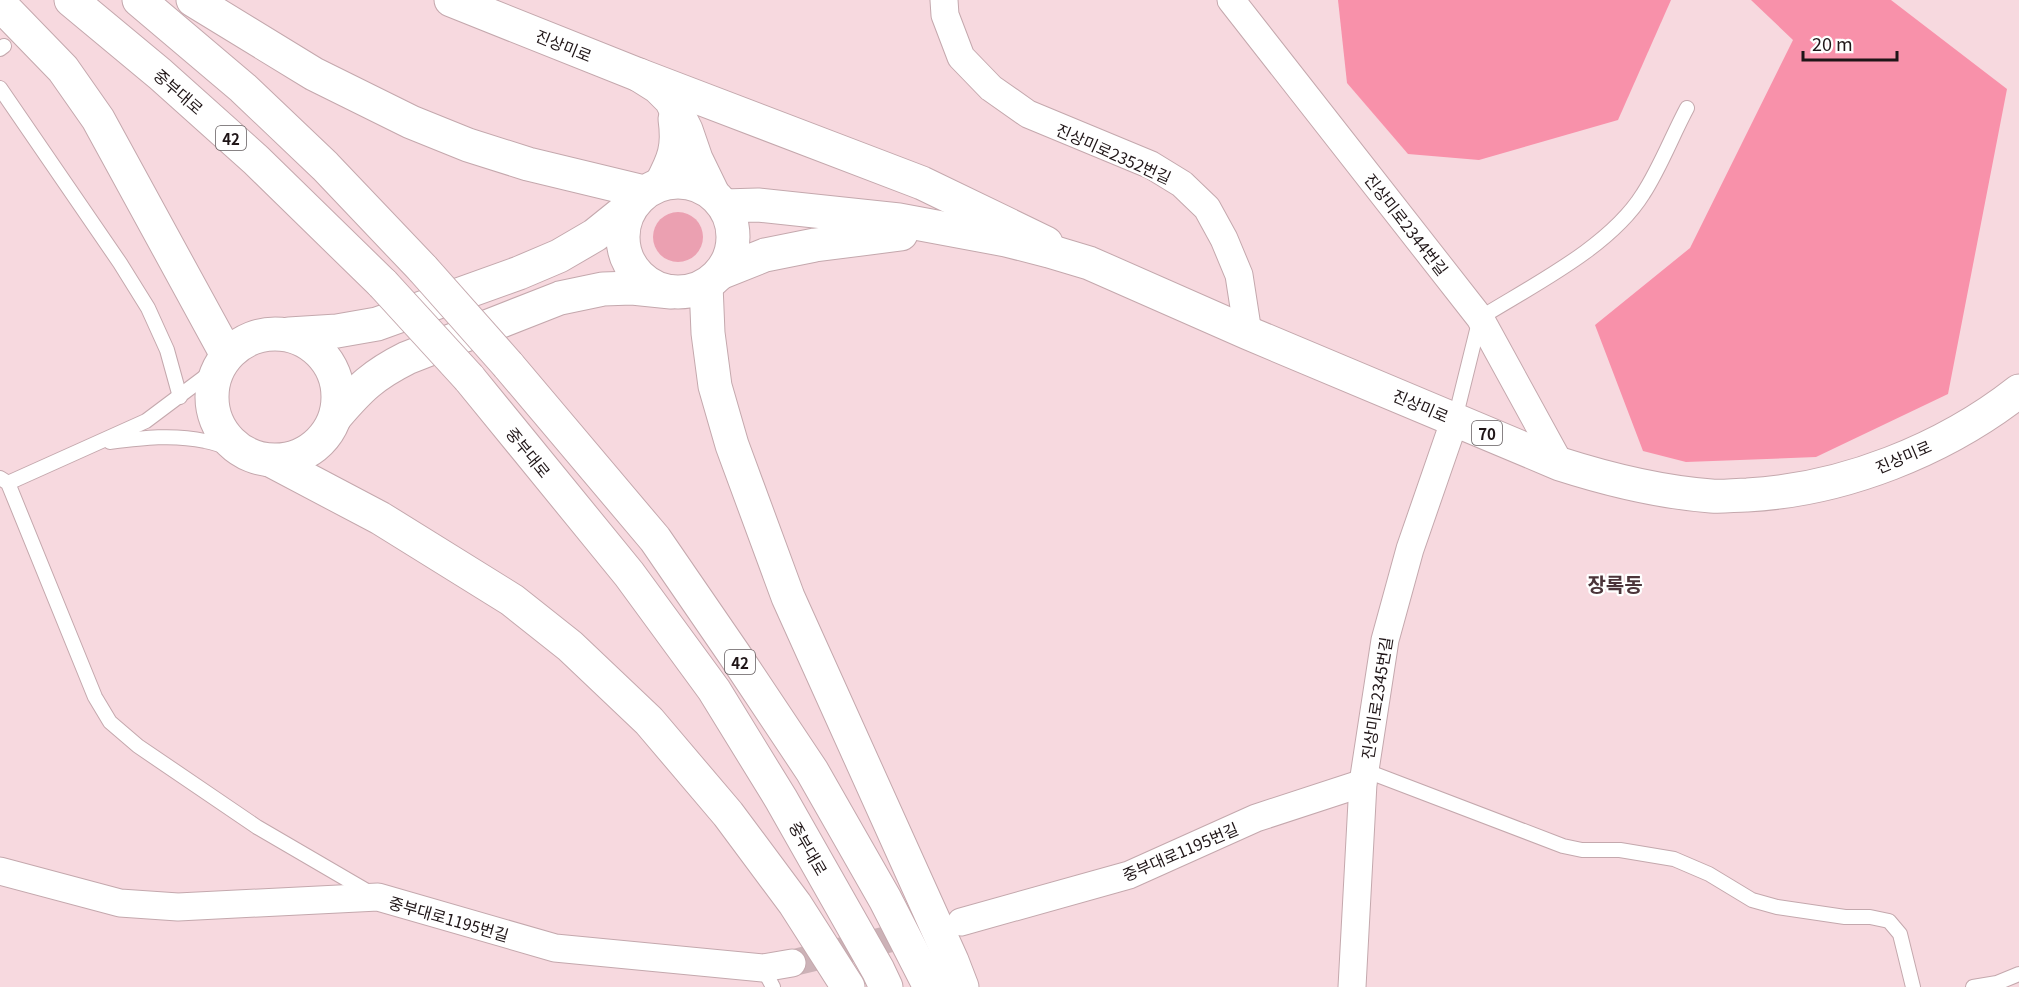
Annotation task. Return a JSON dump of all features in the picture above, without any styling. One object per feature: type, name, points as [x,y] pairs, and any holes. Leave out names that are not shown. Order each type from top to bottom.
[{"type":"main road","name":"중부대로","points":[[71,0],[160,74],[256,160],[383,284],[469,378],[630,574],[714,690],[781,799],[886,987]]},
{"type":"main road","name":"42","points":[[139,0],[243,88],[325,166],[423,269],[655,539],[812,771],[885,899],[930,987]]},
{"type":"main road","points":[[193,0],[314,74],[411,122],[468,145],[528,164],[645,194]]},
{"type":"main road","name":"진상미로","points":[[457,1],[639,75],[658,87],[670,100]]},
{"type":"main road","points":[[0,4],[63,69],[98,119],[223,361]]},
{"type":"main road","points":[[639,75],[922,183],[1089,263]]},
{"type":"main road","points":[[670,100],[678,140],[674,161],[645,194],[624,224],[623,242],[627,260],[638,276],[653,287],[671,292]]},
{"type":"main road","points":[[670,100],[686,130],[696,159],[732,222],[734,240],[730,258],[713,279],[708,333],[715,386],[732,445],[788,597],[948,950],[962,987]]},
{"type":"main road","points":[[848,987],[795,904],[728,814],[650,721],[570,646],[512,600],[381,518],[233,445],[220,429],[212,409],[212,388],[223,361],[248,338],[268,333],[337,331],[377,324],[519,273],[559,256],[595,235],[645,194],[678,181],[696,184],[718,199],[899,220],[960,232]]},
{"type":"main road","points":[[261,458],[292,458],[311,449],[326,435],[336,416],[361,387],[384,369],[560,298],[603,289],[632,288],[689,292],[765,255],[815,245],[904,233],[960,232]]},
{"type":"main road","name":"진상미로","points":[[960,232],[1017,243],[1089,263],[1248,333],[1560,464],[1613,481],[1665,491],[1713,496],[1773,494],[1831,483],[1885,466],[1944,438],[1999,407],[2019,391]]},
{"type":"main road","points":[[289,334],[309,342],[325,356],[335,374],[339,395],[336,416]]},
{"type":"street","name":"진상미로2352번길","points":[[944,0],[945,15],[962,57],[991,88],[1028,114],[1151,165],[1182,184],[1207,208],[1224,238],[1239,275],[1248,333]]},
{"type":"street","name":"진상미로2344번길","points":[[1231,0],[1480,318],[1560,464]]},
{"type":"street","name":"진상미로2345번길","points":[[1352,987],[1364,777],[1384,640],[1410,549],[1455,419]]},
{"type":"street","name":"중부대로1195번길","points":[[961,922],[1129,875],[1256,818],[1364,777]]},
{"type":"street","name":"중부대로1195번길","points":[[0,871],[120,903],[178,907],[378,897],[555,948],[768,978],[792,963]]},
{"type":"lane","points":[[0,88],[120,263],[148,308],[167,350],[180,397]]},
{"type":"lane","points":[[1455,419],[1480,318],[1577,257],[1615,229],[1643,195],[1687,108]]},
{"type":"lane","points":[[223,361],[180,397],[146,421],[4,481],[95,697],[110,722],[138,746],[257,827],[378,897]]},
{"type":"lane","points":[[96,444],[147,437],[182,437],[207,441],[261,458]]},
{"type":"lane","points":[[1364,777],[1563,846],[1582,850],[1620,850],[1674,859],[1709,874],[1752,900],[1777,907],[1889,921],[1900,933],[1913,987]]},
{"type":"lane","points":[[1973,987],[1997,983],[2019,974]]},
{"type":"shaded area","points":[[1338,0],[1671,0],[1618,120],[1479,160],[1408,154],[1347,83]]},
{"type":"shaded area","points":[[1751,0],[1891,0],[2007,89],[1948,394],[1816,457],[1686,462],[1643,451],[1595,325],[1690,248],[1793,40]]},
{"type":"shaded area","points":[[678,212],[687,214],[698,223],[703,237],[701,246],[692,257],[678,262],[669,260],[658,251],[653,237],[655,228],[664,217]]},
{"type":"tunnel","points":[[792,963],[922,931]]},
{"type":"district","name":"장록동","points":[[1615,583]]}]
